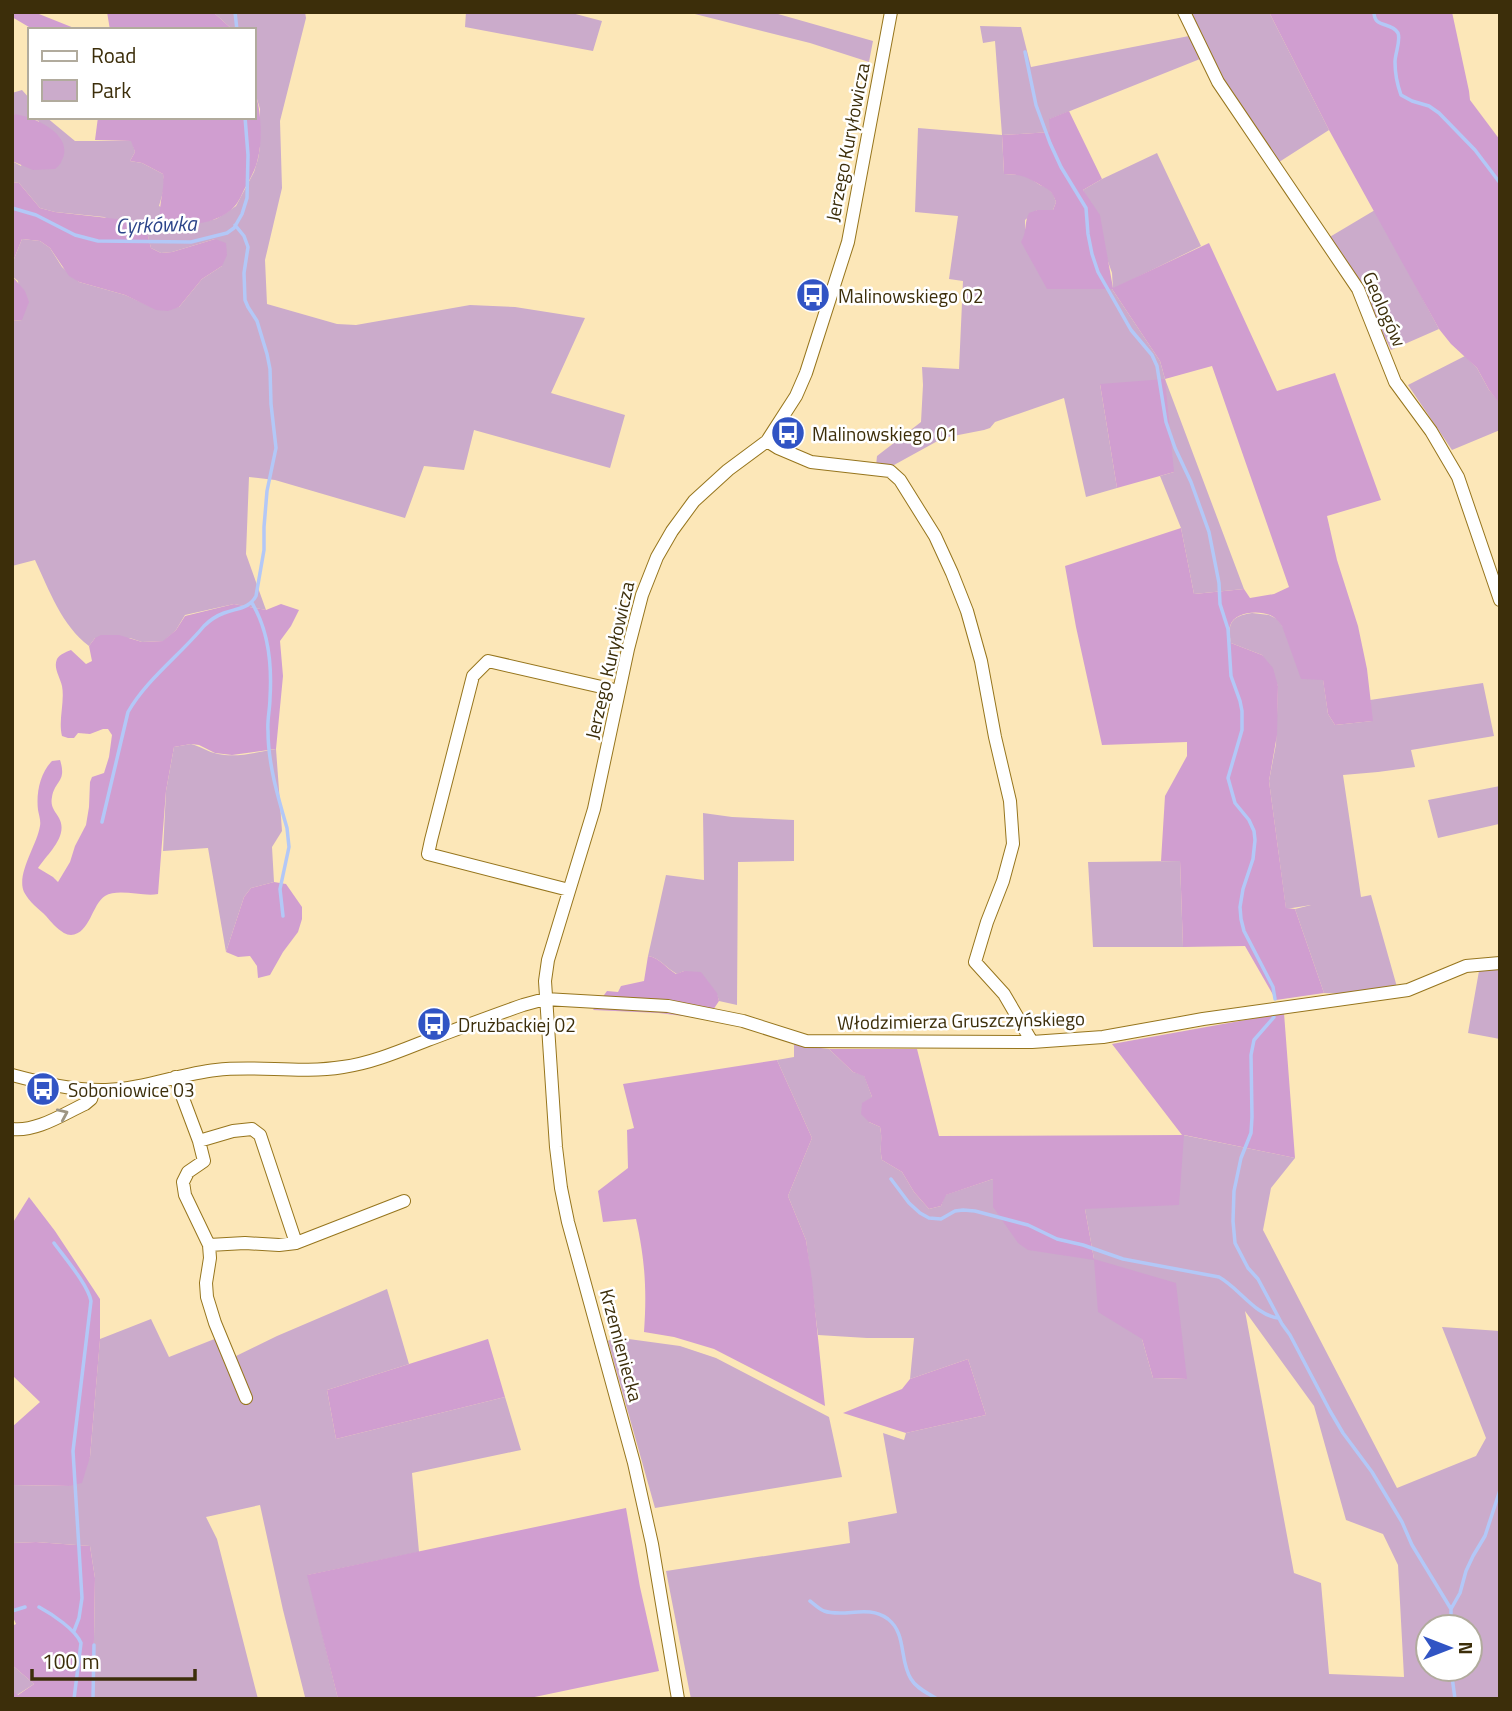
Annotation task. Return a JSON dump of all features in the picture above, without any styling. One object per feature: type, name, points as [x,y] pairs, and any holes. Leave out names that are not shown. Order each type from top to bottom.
[{"type":"street","name":"Jerzego Kuryłowicza","points":[[545,999],[548,960],[594,809],[642,595],[667,540],[694,501],[728,470],[767,441],[801,385],[848,242],[891,12]]},
{"type":"street","name":"Geologów","points":[[1184,12],[1218,82],[1364,300],[1395,382],[1431,430],[1458,477],[1500,600]]},
{"type":"street","points":[[767,441],[811,462],[890,471],[900,480],[935,536],[952,572],[967,611],[981,661],[1010,801],[1013,844],[975,962],[1004,994],[1032,1042]]},
{"type":"street","points":[[569,890],[428,854],[431,840],[473,676],[488,661],[619,691]]},
{"type":"street","name":"Włodzimierza Gruszczyńskiego","points":[[545,999],[668,1006],[743,1021],[806,1041],[1032,1042],[1103,1037],[1203,1019],[1408,990],[1466,966],[1500,963]]},
{"type":"street","points":[[12,1075],[94,1090],[122,1089],[222,1069],[317,1071],[346,1067],[378,1059],[545,999]]},
{"type":"street","name":"Krzemieniecka","points":[[545,999],[561,1188],[571,1234],[634,1462],[652,1544],[678,1699]]},
{"type":"street","points":[[175,1077],[204,1161],[188,1172],[183,1182],[185,1195],[209,1245],[206,1297],[246,1398]]},
{"type":"street","points":[[12,1129],[34,1127],[85,1104],[93,1097],[94,1090]]},
{"type":"street","points":[[199,1141],[252,1129],[260,1135],[296,1243]]},
{"type":"street","points":[[209,1245],[296,1243],[404,1201]]},
{"type":"green space","points":[[213,12],[305,12],[306,18],[280,121],[282,188],[265,260],[267,304],[337,324],[356,325],[470,305],[515,307],[585,318],[551,393],[625,415],[610,468],[474,430],[464,470],[424,466],[405,518],[275,480],[249,477],[246,554],[266,610],[234,604],[185,615],[176,630],[164,641],[95,638],[89,646],[64,618],[35,560],[12,566],[12,321],[22,320],[18,281],[12,276],[12,264],[22,239],[40,241],[50,248],[62,267],[79,282],[125,295],[156,309],[179,307],[202,279],[222,266],[215,239],[161,253],[151,248],[148,236],[104,217],[40,208],[19,183],[12,182],[12,161],[21,166],[39,121],[31,119],[48,119],[75,141],[132,141],[135,152],[130,161],[142,163],[163,174],[165,185],[159,206],[193,224],[216,219],[236,206],[254,172],[260,147],[260,109],[256,96],[256,28],[231,28]]},
{"type":"green space","points":[[466,12],[568,12],[602,21],[593,51],[465,27]]},
{"type":"green space","points":[[687,12],[771,12],[873,41],[869,62],[810,43]]},
{"type":"green space","points":[[1188,12],[1269,12],[1329,130],[1276,164],[1221,81]]},
{"type":"green space","points":[[980,26],[1021,27],[1031,67],[1189,36],[1200,59],[1050,119],[1051,132],[1002,135],[995,41],[983,43]]},
{"type":"green space","points":[[22,90],[28,97],[28,118],[12,114],[12,93]]},
{"type":"green space","points":[[918,128],[1002,135],[1004,174],[1025,175],[1048,188],[1056,202],[1053,210],[1037,210],[1025,220],[1025,235],[1112,289],[1160,361],[1244,589],[1194,594],[1181,528],[1160,476],[1174,472],[1100,384],[1117,488],[1086,497],[1064,398],[995,422],[984,430],[943,438],[894,465],[876,466],[877,456],[921,422],[922,367],[959,369],[963,281],[949,279],[958,216],[915,212]]},
{"type":"green space","points":[[1157,153],[1201,246],[1113,289],[1112,273],[1083,190]]},
{"type":"green space","points":[[1375,210],[1439,329],[1391,350],[1354,275],[1328,238]]},
{"type":"green space","points":[[1465,356],[1477,368],[1500,403],[1500,430],[1452,450],[1408,385]]},
{"type":"green space","points":[[1252,613],[1277,619],[1323,679],[1328,714],[1335,725],[1372,721],[1370,700],[1483,683],[1494,736],[1411,750],[1415,767],[1343,775],[1361,897],[1371,895],[1397,987],[1346,994],[1324,993],[1295,909],[1311,905],[1286,909],[1269,781],[1276,744],[1278,686],[1262,655],[1231,643],[1230,636],[1232,622],[1239,616]]},
{"type":"green space","points":[[191,744],[225,755],[276,749],[282,831],[272,847],[274,882],[251,888],[244,897],[226,952],[208,848],[163,851],[166,791],[174,747]]},
{"type":"green space","points":[[1500,786],[1500,825],[1438,838],[1428,800]]},
{"type":"green space","points":[[703,813],[794,820],[794,861],[738,862],[737,1005],[719,1001],[714,990],[706,983],[684,971],[677,974],[648,956],[666,875],[704,880]]},
{"type":"green space","points":[[1180,861],[1183,947],[1093,947],[1088,862]]},
{"type":"green space","points":[[1500,969],[1500,1039],[1468,1033],[1479,971]]},
{"type":"green space","points":[[794,1042],[829,1049],[853,1072],[864,1075],[872,1097],[869,1122],[880,1127],[882,1160],[902,1172],[929,1209],[941,1206],[945,1195],[993,1179],[1094,1259],[1085,1209],[1183,1135],[1295,1158],[1271,1188],[1263,1230],[1397,1488],[1476,1456],[1486,1438],[1442,1327],[1500,1331],[1500,1699],[691,1699],[666,1571],[850,1543],[848,1522],[897,1513],[883,1433],[904,1440],[906,1433],[986,1415],[968,1359],[910,1379],[914,1338],[818,1335],[806,1240],[788,1196],[812,1138],[777,1060],[794,1057]],"holes":[[[1245,1311],[1314,1406],[1346,1520],[1383,1534],[1398,1565],[1404,1677],[1329,1674],[1321,1583],[1294,1573]],[[1142,1339],[1186,1379],[1153,1378]]]},
{"type":"green space","points":[[387,1289],[409,1364],[327,1390],[336,1439],[505,1397],[521,1450],[412,1473],[419,1552],[308,1575],[338,1699],[300,1699],[305,1697],[260,1505],[206,1517],[217,1539],[258,1699],[93,1699],[95,1578],[90,1546],[12,1543],[12,1485],[69,1486],[90,1457],[100,1339],[151,1319],[169,1357],[217,1338],[234,1357]]},
{"type":"green space","points":[[614,1337],[680,1346],[716,1358],[829,1417],[842,1477],[655,1508],[608,1341]]},
{"type":"green space","points":[[12,1665],[34,1684],[17,1695],[12,1690]]},
{"type":"shaded area","points":[[12,12],[34,12],[74,28],[31,28],[12,17]]},
{"type":"shaded area","points":[[107,12],[213,12],[231,28],[110,28]]},
{"type":"shaded area","points":[[1269,12],[1452,12],[1470,100],[1500,140],[1500,404],[1477,368],[1439,329],[1329,130]]},
{"type":"shaded area","points":[[256,97],[258,105],[260,150],[251,177],[236,205],[226,214],[196,224],[168,222],[160,217],[163,174],[142,163],[130,161],[135,152],[131,141],[95,140],[98,119],[256,119]]},
{"type":"shaded area","points":[[1069,111],[1102,179],[1083,190],[1100,215],[1113,288],[1209,243],[1277,391],[1335,373],[1381,500],[1327,516],[1337,560],[1358,626],[1367,669],[1373,721],[1335,725],[1328,714],[1323,680],[1301,679],[1282,626],[1274,617],[1247,613],[1232,621],[1229,628],[1231,643],[1262,655],[1273,668],[1278,686],[1277,735],[1269,781],[1286,908],[1295,909],[1324,993],[1276,1000],[1245,946],[1183,947],[1180,861],[1161,861],[1165,796],[1187,756],[1187,742],[1102,745],[1065,566],[1181,528],[1194,594],[1244,589],[1250,598],[1274,594],[1289,587],[1212,366],[1165,379],[1160,361],[1112,289],[1047,289],[1021,242],[1029,213],[1053,210],[1056,202],[1049,190],[1032,180],[1004,174],[1002,135],[1050,132],[1049,119]]},
{"type":"shaded area","points":[[12,114],[40,122],[57,134],[62,142],[64,151],[61,163],[55,169],[33,170],[12,161]]},
{"type":"shaded area","points":[[12,182],[19,183],[40,208],[135,221],[148,236],[151,248],[161,253],[215,239],[226,243],[227,255],[222,266],[202,279],[179,307],[168,311],[156,310],[125,295],[79,282],[69,276],[50,248],[40,241],[22,239],[12,264]]},
{"type":"shaded area","points":[[12,276],[25,291],[29,302],[22,320],[12,321]]},
{"type":"shaded area","points":[[1165,379],[1174,472],[1117,488],[1100,384]]},
{"type":"shaded area","points":[[234,604],[266,610],[281,604],[299,610],[280,641],[283,676],[276,749],[232,755],[215,753],[199,745],[174,747],[166,791],[158,894],[124,893],[105,896],[82,930],[71,935],[64,933],[29,899],[22,885],[40,826],[38,790],[44,771],[52,761],[60,760],[62,773],[53,791],[52,800],[61,831],[56,844],[38,868],[58,882],[86,825],[90,782],[92,777],[104,773],[112,735],[108,729],[103,729],[90,734],[78,733],[74,738],[62,736],[63,692],[56,669],[57,659],[71,650],[86,664],[92,661],[89,646],[101,635],[119,635],[142,642],[163,641],[176,630],[185,616]]},
{"type":"shaded area","points":[[274,882],[286,884],[302,907],[302,919],[298,932],[270,975],[258,978],[257,966],[250,956],[238,957],[226,952],[244,897],[251,888]]},
{"type":"shaded area","points":[[648,956],[676,974],[684,971],[701,972],[717,993],[719,1001],[707,1019],[659,1013],[593,1010],[607,991],[618,992],[621,986],[644,981]]},
{"type":"shaded area","points":[[1284,1013],[1295,1158],[1184,1135],[1179,1205],[1085,1209],[1094,1259],[1176,1283],[1187,1379],[1153,1378],[1142,1339],[1098,1312],[1094,1260],[1028,1250],[1018,1243],[993,1207],[993,1179],[946,1195],[941,1206],[929,1209],[902,1172],[882,1160],[880,1127],[861,1114],[862,1103],[872,1097],[864,1076],[853,1072],[829,1049],[917,1049],[939,1136],[1182,1135],[1112,1044]]},
{"type":"shaded area","points":[[777,1060],[812,1138],[788,1196],[806,1240],[825,1406],[714,1349],[674,1337],[644,1332],[645,1275],[636,1219],[603,1222],[598,1191],[628,1168],[627,1130],[634,1128],[623,1084]]},
{"type":"shaded area","points":[[29,1197],[100,1299],[100,1340],[90,1457],[82,1483],[69,1486],[12,1485],[12,1427],[40,1402],[12,1375],[12,1224]]},
{"type":"shaded area","points":[[488,1339],[505,1397],[336,1439],[327,1390]]},
{"type":"shaded area","points":[[968,1359],[986,1415],[906,1433],[843,1413],[902,1389],[910,1379]]},
{"type":"shaded area","points":[[626,1508],[659,1671],[525,1699],[338,1699],[307,1575]]},
{"type":"shaded area","points":[[12,1543],[90,1546],[95,1578],[93,1699],[12,1699],[12,1690],[18,1695],[34,1684],[12,1665],[12,1626],[16,1624],[12,1615]]},
{"type":"waterway","name":"Cyrkówka","points":[[235,12],[237,28]]},
{"type":"waterway","points":[[1374,12],[1377,21],[1398,33],[1395,66],[1401,95],[1439,113],[1475,150],[1500,183]]},
{"type":"waterway","points":[[1025,52],[1036,105],[1050,143],[1086,208],[1088,234],[1098,272],[1131,330],[1152,355],[1157,366],[1166,422],[1209,532],[1219,583],[1220,604],[1228,629],[1231,676],[1242,711],[1242,730],[1228,778],[1235,803],[1249,820],[1255,840],[1253,859],[1243,889],[1241,919],[1244,931],[1273,987],[1275,999]]},
{"type":"waterway","name":"Cyrkówka","points":[[12,208],[36,215],[75,235],[98,241],[191,242],[227,233],[234,228],[247,198],[245,119]]},
{"type":"waterway","points":[[102,822],[128,712],[136,700],[209,622],[221,614],[246,606],[256,596],[264,550],[267,491],[276,448],[267,354],[257,321],[245,300],[244,273],[248,247],[244,236],[235,225]]},
{"type":"waterway","points":[[252,603],[262,625],[268,649],[270,756],[289,847],[280,889],[283,916]]},
{"type":"waterway","points":[[1274,1017],[1254,1040],[1251,1055],[1251,1133],[1241,1158],[1234,1191],[1235,1243],[1290,1335],[1330,1411],[1372,1472],[1451,1609]]},
{"type":"waterway","points":[[891,1179],[909,1203],[929,1218],[941,1219],[955,1211],[975,1211],[1028,1225],[1057,1239],[1123,1259],[1219,1277],[1254,1307],[1278,1318]]},
{"type":"waterway","points":[[54,1243],[81,1280],[91,1301],[73,1451],[82,1598],[74,1631]]},
{"type":"waterway","points":[[1451,1613],[1466,1571],[1485,1536],[1500,1490]]},
{"type":"waterway","points":[[810,1601],[818,1608],[832,1613],[873,1612],[888,1619],[898,1632],[911,1679],[919,1688],[937,1699]]},
{"type":"waterway","points":[[12,1611],[25,1607]]},
{"type":"waterway","points":[[39,1607],[69,1628],[81,1643],[74,1699]]},
{"type":"waterway","points":[[93,1699],[94,1645]]},
{"type":"waterway","points":[[1453,1683],[1455,1699]]},
{"type":"place","name":"Malinowskiego 02","points":[[813,295]]},
{"type":"place","name":"Malinowskiego 01","points":[[788,433]]},
{"type":"place","name":"Drużbackiej 02","points":[[434,1024]]},
{"type":"place","name":"Soboniowice 03","points":[[43,1089]]}]
